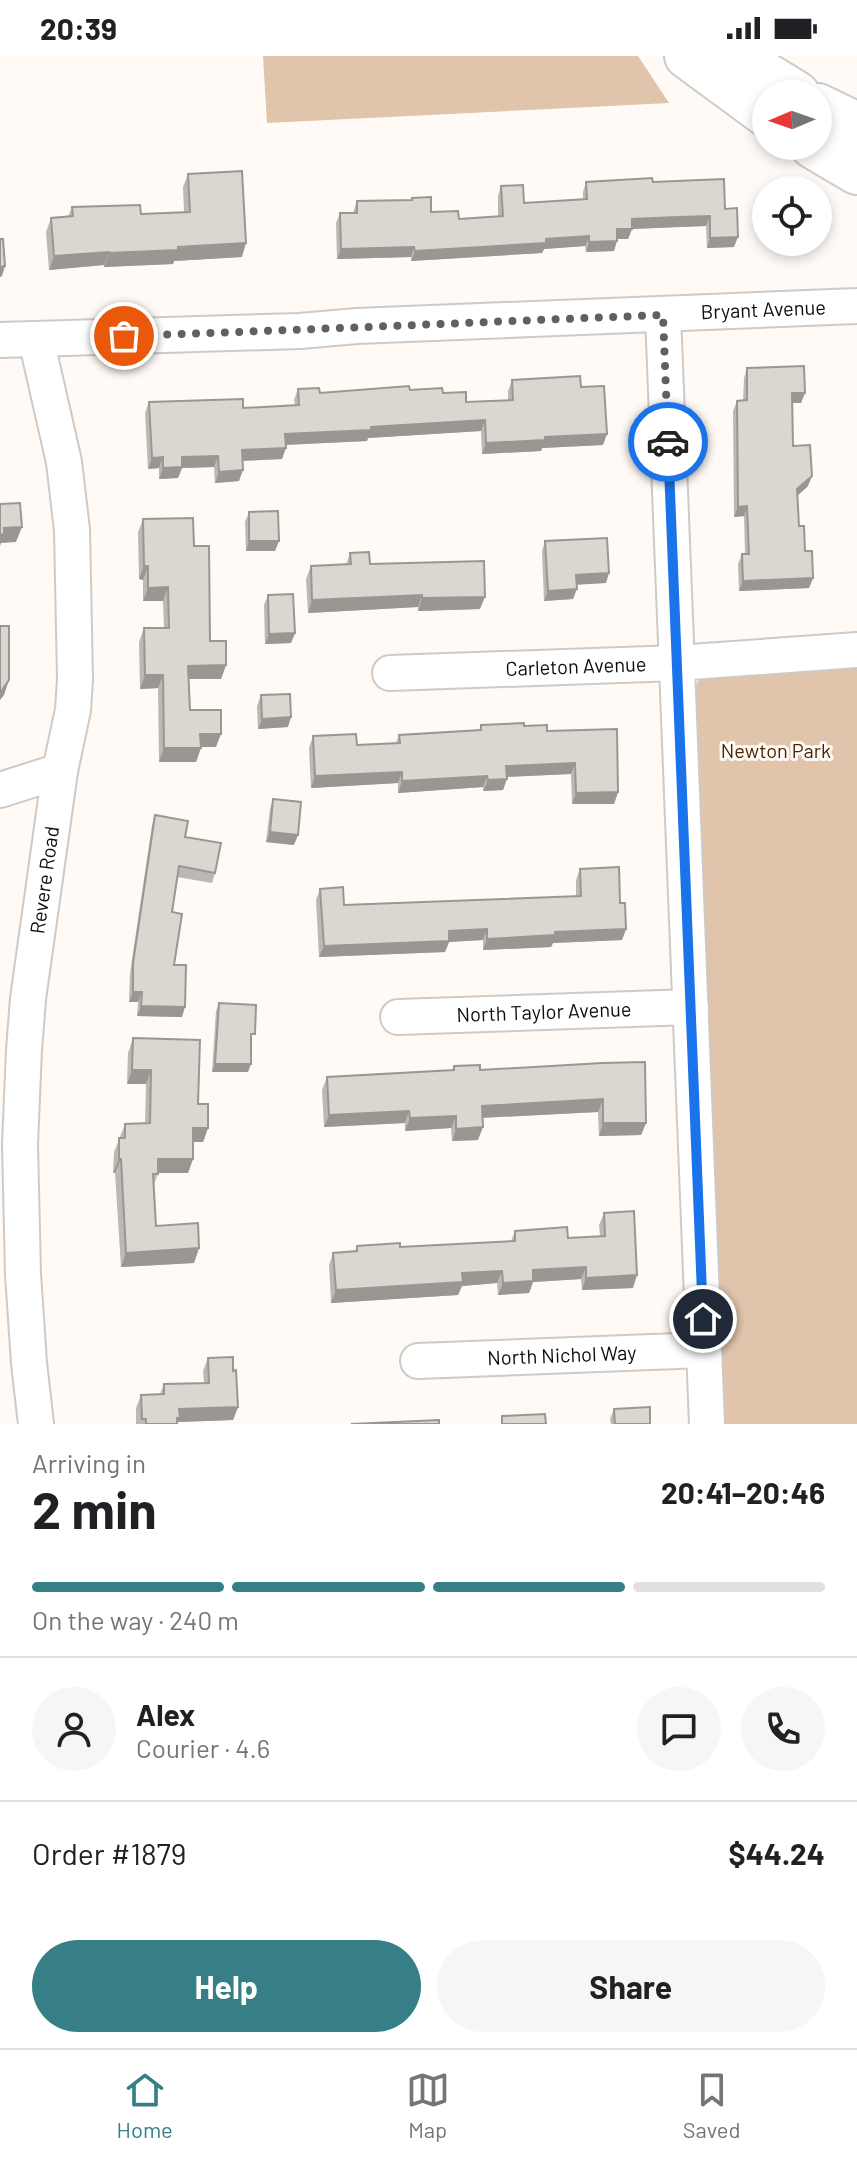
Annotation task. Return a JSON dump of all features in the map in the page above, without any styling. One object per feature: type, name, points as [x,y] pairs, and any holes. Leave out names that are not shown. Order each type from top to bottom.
[{"type":"main road","points":[[687,56],[752,104]]},
{"type":"main road","points":[[735,56],[774,80]]},
{"type":"main road","points":[[832,113],[857,125]]},
{"type":"main road","points":[[832,157],[857,172]]},
{"type":"street","name":"Bryant Avenue","points":[[0,340],[300,331],[357,326],[857,306]]},
{"type":"street","points":[[663,315],[707,1424]]},
{"type":"street","name":"Revere Road","points":[[36,339],[64,462],[72,530],[75,680],[28,999],[12,1278],[29,1363],[36,1424]]},
{"type":"street","name":"Carleton Avenue","points":[[390,673],[677,663],[857,650]]},
{"type":"street","points":[[0,790],[60,771]]},
{"type":"street","name":"North Taylor Avenue","points":[[398,1017],[691,1007]]},
{"type":"street","name":"North Nichol Way","points":[[418,1361],[704,1350]]},
{"type":"green space","points":[[263,56],[638,56],[669,103],[267,123]]},
{"type":"green space","name":"Newton Park","points":[[857,661],[857,1424],[723,1424],[694,697],[697,683],[703,676]]},
{"type":"building","points":[[242,171],[246,243],[54,256],[51,218],[73,216],[72,207],[140,205],[141,214],[190,212],[188,174]]},
{"type":"building","points":[[652,178],[653,182],[724,179],[725,209],[737,208],[738,237],[710,238],[710,216],[632,219],[632,229],[617,229],[617,241],[589,242],[589,236],[546,239],[546,243],[415,251],[414,247],[341,249],[340,213],[357,213],[357,201],[431,197],[431,212],[458,211],[459,219],[503,216],[501,186],[523,185],[524,203],[587,199],[586,182]]},
{"type":"building","points":[[0,239],[3,239],[5,266],[0,267]]},
{"type":"building","points":[[804,366],[805,393],[792,393],[793,446],[810,445],[812,476],[797,489],[799,526],[804,526],[805,551],[812,551],[813,578],[743,581],[742,554],[749,554],[747,506],[738,507],[737,401],[747,400],[747,368]]},
{"type":"building","points":[[580,376],[581,387],[604,386],[607,434],[486,443],[485,420],[285,434],[286,448],[242,450],[243,470],[219,472],[218,456],[182,457],[182,467],[163,468],[163,457],[152,458],[149,402],[243,399],[243,408],[299,405],[298,389],[319,388],[320,393],[409,386],[410,390],[442,388],[443,393],[466,392],[466,402],[513,400],[512,380]]},
{"type":"building","points":[[20,503],[22,527],[4,528],[4,534],[0,535],[0,504]]},
{"type":"building","points":[[278,511],[279,541],[249,541],[249,512]]},
{"type":"building","points":[[193,518],[194,546],[209,546],[210,641],[226,641],[226,665],[188,666],[190,710],[221,710],[221,734],[200,734],[201,748],[164,748],[163,675],[145,675],[144,628],[169,628],[168,587],[148,588],[143,519]]},
{"type":"building","points":[[607,538],[609,573],[576,575],[577,589],[548,591],[545,541]]},
{"type":"building","points":[[369,552],[370,564],[484,561],[485,597],[422,598],[422,595],[312,600],[311,566],[351,564],[350,553]]},
{"type":"building","points":[[293,594],[295,633],[269,634],[268,595]]},
{"type":"building","points":[[0,626],[9,626],[9,680],[0,693]]},
{"type":"building","points":[[290,694],[291,717],[262,719],[261,695]]},
{"type":"building","points":[[524,723],[524,726],[547,725],[547,731],[617,729],[618,792],[576,793],[575,763],[506,766],[507,779],[488,780],[487,776],[402,781],[402,772],[315,776],[313,736],[356,734],[357,745],[400,743],[399,735],[481,730],[481,725]]},
{"type":"building","points":[[273,799],[301,802],[298,835],[270,832]]},
{"type":"building","points":[[155,815],[188,821],[185,837],[221,843],[215,873],[179,866],[172,912],[182,914],[174,965],[186,965],[185,1007],[141,1006],[142,992],[133,992],[133,963]]},
{"type":"building","points":[[619,867],[620,903],[625,903],[626,929],[487,939],[487,929],[449,931],[449,941],[324,946],[320,889],[343,887],[344,905],[581,896],[580,869]]},
{"type":"building","points":[[219,1003],[256,1005],[255,1034],[251,1034],[251,1064],[215,1064]]},
{"type":"building","points":[[133,1038],[200,1040],[198,1104],[208,1104],[208,1128],[193,1128],[193,1159],[158,1159],[158,1174],[153,1174],[156,1226],[198,1223],[199,1248],[126,1253],[119,1138],[125,1138],[125,1124],[150,1123],[151,1070],[132,1070]]},
{"type":"building","points":[[645,1062],[646,1123],[603,1123],[603,1099],[482,1106],[483,1127],[456,1129],[456,1116],[410,1118],[409,1111],[329,1115],[327,1077],[454,1070],[454,1066],[480,1065],[480,1070]]},
{"type":"building","points":[[634,1211],[637,1275],[586,1278],[586,1267],[533,1270],[533,1281],[503,1283],[502,1271],[462,1273],[463,1282],[336,1290],[333,1253],[357,1251],[357,1246],[515,1241],[515,1231],[567,1227],[568,1238],[605,1236],[604,1213]]},
{"type":"building","points":[[233,1357],[238,1407],[179,1409],[177,1424],[146,1424],[146,1419],[142,1419],[141,1395],[164,1394],[164,1384],[209,1383],[208,1358]]},
{"type":"building","points":[[650,1407],[650,1424],[615,1424],[614,1409]]},
{"type":"building","points":[[545,1414],[546,1424],[502,1424],[502,1416]]},
{"type":"building","points":[[439,1420],[439,1424],[351,1424]]},
{"type":"way so far","points":[[124,336],[663,315],[668,442]]},
{"type":"route","points":[[668,442],[703,1319]]}]
